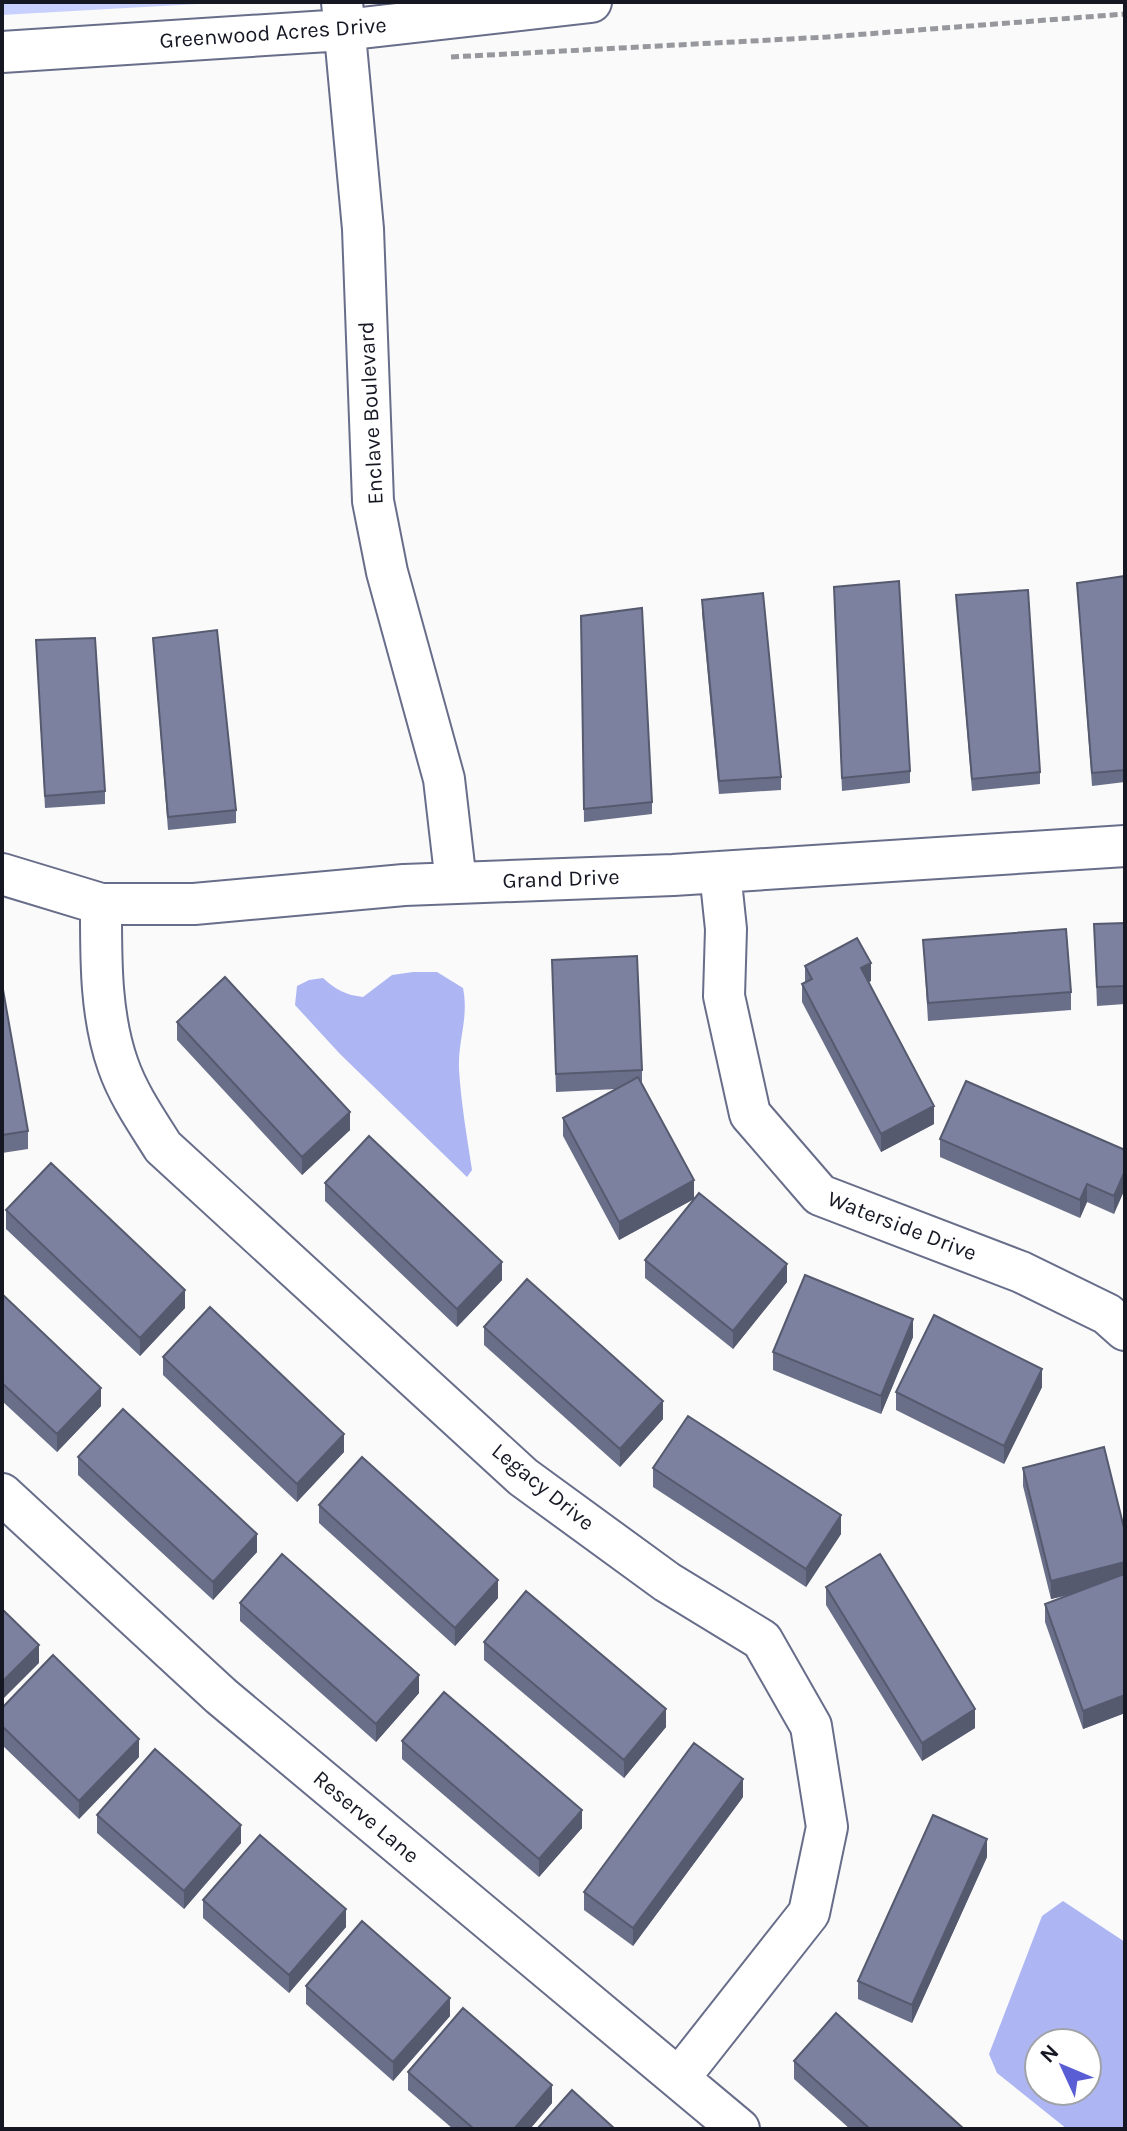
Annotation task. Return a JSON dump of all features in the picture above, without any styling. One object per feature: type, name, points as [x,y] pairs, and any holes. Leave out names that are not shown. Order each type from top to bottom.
[{"type":"street","name":"Greenwood Acres Drive","points":[[2,52],[343,16],[591,2]]},
{"type":"street","name":"Enclave Boulevard","points":[[343,16],[363,229],[373,501],[387,572],[444,779],[456,883]]},
{"type":"street","name":"Grand Drive","points":[[2,874],[101,904],[194,904],[388,887],[720,872],[1125,846]]},
{"type":"street","name":"Waterside Drive","points":[[720,872],[726,929],[724,996],[750,1114],[820,1195],[1021,1272],[1107,1314],[1125,1330]]},
{"type":"street","name":"Legacy Drive","points":[[101,904],[101,959],[108,1027],[118,1065],[135,1104],[163,1147],[523,1477],[667,1582],[762,1640],[811,1726],[827,1827],[809,1913],[679,2078]]},
{"type":"street","name":"Reserve Lane","points":[[2,1494],[221,1696],[739,2129]]},
{"type":"path","points":[[440,58],[812,38],[1125,14]]},
{"type":"shaded area","points":[[2,2],[233,2],[2,15]]},
{"type":"shaded area","points":[[437,972],[463,988],[465,1009],[459,1069],[472,1170],[467,1177],[340,1054],[295,1005],[297,986],[309,980],[323,978],[342,991],[363,997],[392,975]]},
{"type":"shaded area","points":[[1063,1901],[1125,1942],[1125,2129],[1067,2129],[1040,2107],[1103,2107],[1103,2027],[1023,2027],[1023,2094],[997,2073],[989,2054],[1042,1916]]},
{"type":"building","points":[[1125,576],[1125,770],[1092,773],[1077,583]]},
{"type":"building","points":[[899,581],[910,771],[842,778],[834,587]]},
{"type":"building","points":[[1028,590],[1040,772],[972,779],[956,595]]},
{"type":"building","points":[[763,593],[781,777],[719,781],[702,600]]},
{"type":"building","points":[[642,608],[652,802],[584,809],[581,616]]},
{"type":"building","points":[[217,630],[236,810],[168,817],[153,638]]},
{"type":"building","points":[[95,638],[105,791],[45,796],[36,640]]},
{"type":"building","points":[[1125,923],[1125,986],[1097,987],[1094,924]]},
{"type":"building","points":[[1066,929],[1071,992],[928,1003],[923,940]]},
{"type":"building","points":[[857,938],[871,963],[861,968],[934,1106],[881,1134],[802,984],[812,979],[805,966]]},
{"type":"building","points":[[637,956],[642,1070],[556,1074],[552,960]]},
{"type":"building","points":[[225,977],[350,1112],[302,1157],[177,1022]]},
{"type":"building","points":[[2,984],[28,1131],[2,1135]]},
{"type":"building","points":[[638,1077],[694,1180],[619,1222],[563,1118]]},
{"type":"building","points":[[966,1081],[1125,1150],[1125,1171],[1114,1196],[1087,1184],[1080,1200],[940,1139]]},
{"type":"building","points":[[369,1136],[502,1262],[457,1309],[325,1183]]},
{"type":"building","points":[[51,1163],[185,1290],[140,1338],[6,1210]]},
{"type":"building","points":[[699,1193],[787,1264],[733,1331],[645,1260]]},
{"type":"building","points":[[805,1275],[913,1319],[881,1396],[773,1352]]},
{"type":"building","points":[[527,1279],[663,1401],[620,1449],[484,1327]]},
{"type":"building","points":[[2,1294],[101,1388],[57,1434],[2,1383]]},
{"type":"building","points":[[210,1307],[344,1434],[297,1484],[163,1357]]},
{"type":"building","points":[[934,1315],[1042,1369],[1004,1446],[896,1392]]},
{"type":"building","points":[[123,1409],[257,1534],[213,1582],[78,1457]]},
{"type":"building","points":[[688,1416],[841,1515],[806,1569],[653,1468]]},
{"type":"building","points":[[1104,1447],[1125,1532],[1125,1562],[1051,1581],[1023,1468]]},
{"type":"building","points":[[362,1457],[498,1580],[455,1628],[319,1505]]},
{"type":"building","points":[[282,1554],[419,1675],[376,1724],[240,1603]]},
{"type":"building","points":[[880,1554],[975,1709],[922,1743],[826,1587]]},
{"type":"building","points":[[1124,1574],[1125,1695],[1083,1711],[1045,1604]]},
{"type":"building","points":[[526,1591],[666,1709],[624,1760],[484,1642]]},
{"type":"building","points":[[2,1609],[39,1645],[2,1682]]},
{"type":"building","points":[[53,1655],[139,1739],[79,1801],[2,1726],[2,1708]]},
{"type":"building","points":[[444,1692],[582,1810],[539,1859],[402,1741]]},
{"type":"building","points":[[694,1743],[743,1779],[633,1928],[584,1892]]},
{"type":"building","points":[[155,1749],[241,1825],[184,1891],[97,1815]]},
{"type":"building","points":[[933,1815],[987,1839],[912,2005],[858,1981]]},
{"type":"building","points":[[260,1835],[346,1909],[289,1975],[203,1900]]},
{"type":"building","points":[[362,1921],[450,1998],[393,2062],[306,1986]]},
{"type":"building","points":[[463,2008],[552,2085],[514,2129],[474,2129],[408,2072]]},
{"type":"building","points":[[836,2013],[964,2129],[870,2129],[794,2061]]},
{"type":"building","points":[[572,2090],[615,2129],[537,2129]]}]
